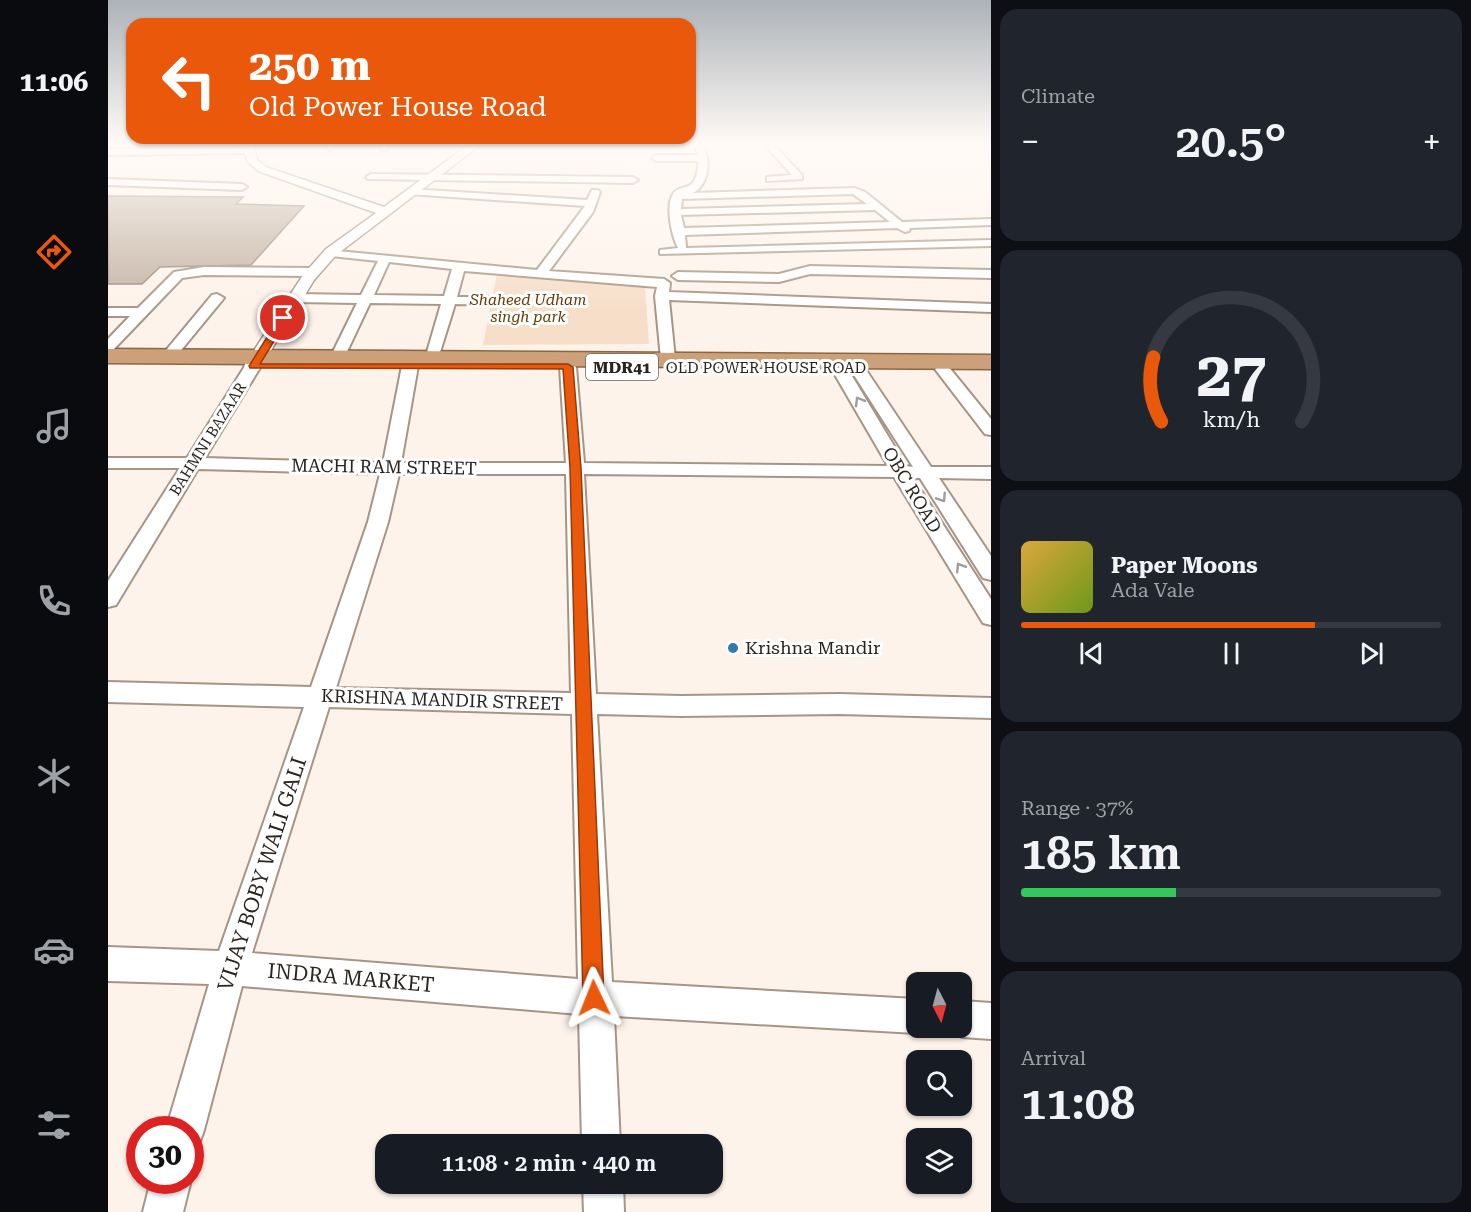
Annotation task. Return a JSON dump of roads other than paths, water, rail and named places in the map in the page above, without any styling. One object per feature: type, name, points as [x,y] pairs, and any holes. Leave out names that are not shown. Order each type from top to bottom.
[{"type":"highway","name":"MDR41","points":[[108,356],[256,362]]},
{"type":"highway","name":"OLD POWER HOUSE ROAD","points":[[256,362],[337,358],[668,359],[991,370]]},
{"type":"highway","name":"OLD POWER HOUSE ROAD","points":[[256,362],[568,367],[991,362]]},
{"type":"highway","name":"MDR41","points":[[108,365],[256,362]]},
{"type":"street","points":[[350,200],[383,211]]},
{"type":"street","name":"BAHMNI BAZAAR","points":[[108,599],[311,275],[331,252],[400,200]]},
{"type":"street","points":[[535,200],[591,203]]},
{"type":"street","points":[[541,273],[582,220],[592,200]]},
{"type":"street","points":[[662,290],[683,270],[683,253],[675,212],[677,200]]},
{"type":"street","points":[[812,200],[862,247]]},
{"type":"street","points":[[868,200],[925,245]]},
{"type":"street","points":[[675,212],[879,207]]},
{"type":"street","points":[[705,212],[730,251]]},
{"type":"street","points":[[678,232],[990,223]]},
{"type":"street","points":[[664,252],[991,243]]},
{"type":"street","points":[[331,252],[459,267],[541,273],[662,290],[991,308]]},
{"type":"street","points":[[337,358],[385,258]]},
{"type":"street","points":[[432,359],[459,267]]},
{"type":"street","points":[[678,276],[779,278],[791,277],[804,270],[991,274]]},
{"type":"street","points":[[881,271],[903,304]]},
{"type":"street","points":[[108,347],[172,280],[184,273],[311,275]]},
{"type":"street","points":[[662,290],[668,359]]},
{"type":"street","points":[[168,357],[217,298]]},
{"type":"street","points":[[296,298],[492,300]]},
{"type":"street","points":[[108,312],[142,312]]},
{"type":"street","name":"OBC ROAD","points":[[847,365],[900,472],[991,617]]},
{"type":"street","name":"OBC ROAD","points":[[847,365],[926,473],[991,573]]},
{"type":"street","name":"VIJAY BOBY WALI GALI","points":[[189,1116],[230,968],[378,522],[391,469],[410,366]]},
{"type":"street","points":[[568,367],[575,468],[601,1134]]},
{"type":"street","points":[[943,369],[991,430]]},
{"type":"street","name":"MACHI RAM STREET","points":[[108,463],[193,463],[391,469],[575,468],[991,473]]},
{"type":"street","name":"KRISHNA MANDIR STREET","points":[[108,692],[681,706],[839,704],[991,708]]},
{"type":"street","name":"INDRA MARKET","points":[[108,964],[230,968],[594,998],[906,1015]]},
{"type":"street","points":[[972,1019],[991,1020]]},
{"type":"street","points":[[163,1212],[168,1194]]},
{"type":"street","points":[[603,1194],[604,1212]]},
{"type":"place","name":"Krishna Mandir","points":[[733,648]]},
{"type":"park label","name":"Shaheed Udham singh park","points":[[528,308]]}]
